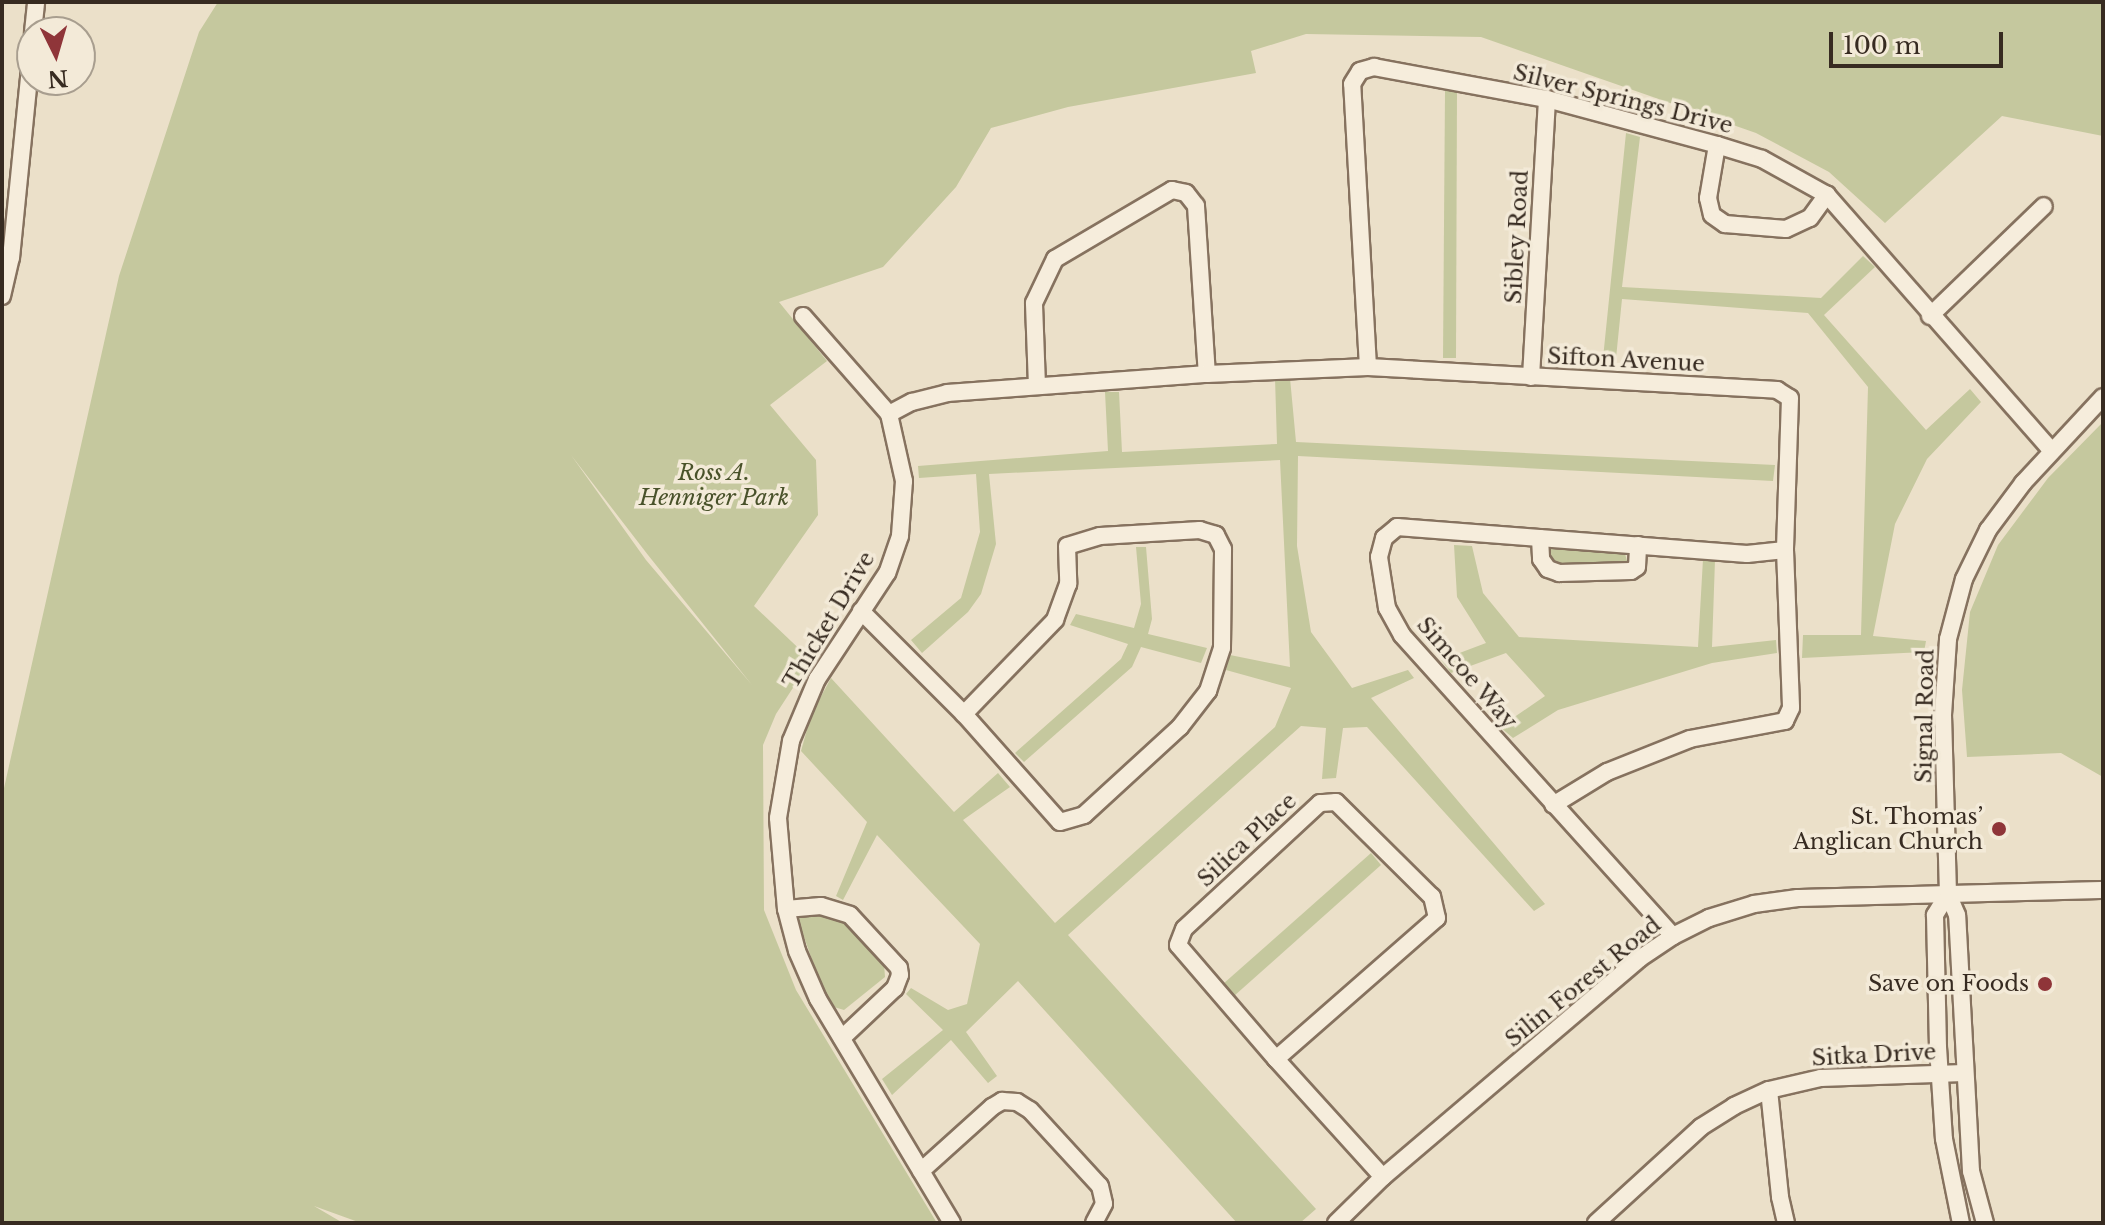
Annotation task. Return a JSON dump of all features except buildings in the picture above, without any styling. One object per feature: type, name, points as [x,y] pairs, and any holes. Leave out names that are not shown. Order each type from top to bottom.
[{"type":"street","name":"Silver Springs Drive","points":[[1368,367],[1352,84],[1360,71],[1374,67],[1547,99],[1717,145],[1762,159],[1827,195],[1930,316],[2051,450]]},
{"type":"street","points":[[2,296],[11,258],[27,96]]},
{"type":"street","name":"Sibley Road","points":[[1531,377],[1547,99]]},
{"type":"street","points":[[1717,145],[1708,198],[1712,215],[1725,224],[1786,229],[1810,218],[1827,195]]},
{"type":"street","points":[[1037,386],[1034,303],[1055,259],[1172,190],[1186,193],[1196,206],[1207,374]]},
{"type":"street","points":[[1930,316],[2044,206]]},
{"type":"street","name":"Thicket Drive","points":[[803,316],[889,414],[904,481],[900,536],[887,573],[813,687],[791,741],[778,818],[786,909],[800,959],[842,1038],[952,1223]]},
{"type":"street","name":"Sifton Avenue","points":[[889,414],[912,402],[947,393],[1207,374],[1368,367],[1777,390],[1790,398],[1785,550],[1791,708],[1785,721],[1690,739],[1607,772],[1553,805]]},
{"type":"street","name":"Signal Road","points":[[1985,1223],[1971,1171],[1963,1073],[1957,915],[1948,894],[1944,678],[1953,616],[1964,579],[1988,530],[2051,450],[2103,397]]},
{"type":"street","name":"Simcoe Way","points":[[1673,936],[1402,635],[1387,608],[1379,557],[1384,538],[1397,527],[1747,554],[1785,550]]},
{"type":"street","points":[[861,611],[964,714],[1060,822],[1084,815],[1180,727],[1208,691],[1222,648],[1223,549],[1216,535],[1200,530],[1100,536],[1067,546],[1068,584],[1055,620],[964,714]]},
{"type":"street","points":[[1540,538],[1541,559],[1548,569],[1559,573],[1631,571],[1637,567],[1638,545]]},
{"type":"street","name":"Silica Place","points":[[1276,1059],[1437,918],[1432,897],[1336,802],[1320,803],[1184,929],[1178,945],[1276,1059],[1383,1177]]},
{"type":"street","name":"Silin Forest Road","points":[[1336,1223],[1383,1177],[1639,959],[1673,936],[1732,909],[1779,899],[2103,890]]},
{"type":"street","name":"Signal Road","points":[[1948,894],[1935,915],[1940,1074],[1944,1139],[1961,1223]]},
{"type":"street","points":[[786,909],[821,906],[850,915],[899,968],[895,988],[842,1038]]},
{"type":"street","name":"Sitka Drive","points":[[1596,1223],[1701,1127],[1734,1106],[1769,1090],[1821,1078],[1963,1073]]},
{"type":"street","points":[[1769,1090],[1780,1197],[1786,1223]]},
{"type":"street","points":[[921,1171],[992,1107],[1002,1101],[1017,1102],[1030,1110],[1100,1186],[1104,1204],[1094,1223]]},
{"type":"green space","name":"Ross A. Henniger Park","points":[[218,2],[2103,2],[2103,136],[2002,116],[1885,223],[1829,172],[1756,133],[1481,37],[1306,34],[1251,51],[1256,73],[1068,107],[991,128],[956,187],[883,267],[779,302],[827,361],[770,405],[816,460],[818,515],[754,606],[811,660],[776,714],[763,745],[764,910],[796,990],[937,1223],[361,1223],[314,1206],[343,1223],[2,1223],[2,797],[119,276],[199,32]],"holes":[[[571,455],[752,685],[646,560]]]},
{"type":"green space","points":[[1445,91],[1457,91],[1456,358],[1443,358]]},
{"type":"green space","points":[[1626,133],[1640,137],[1622,287],[1821,298],[1863,256],[1875,267],[1824,315],[1926,430],[1970,389],[1981,402],[1927,459],[1895,524],[1873,636],[1926,641],[1924,652],[1802,658],[1803,635],[1861,635],[1868,387],[1808,313],[1622,299],[1615,368],[1602,368]]},
{"type":"green space","points":[[1275,378],[1290,378],[1296,442],[1775,465],[1773,481],[1298,456],[1297,546],[1311,632],[1352,688],[1408,670],[1414,678],[1371,698],[1545,904],[1534,911],[1367,727],[1343,728],[1336,778],[1322,779],[1326,728],[1301,726],[1068,935],[1316,1209],[1300,1223],[1237,1223],[1018,981],[966,1032],[997,1076],[988,1083],[951,1040],[892,1095],[882,1079],[943,1030],[906,994],[911,988],[948,1010],[967,1004],[980,944],[877,835],[843,900],[836,896],[867,822],[801,751],[811,715],[831,678],[954,812],[998,773],[1010,787],[963,820],[1055,923],[1275,727],[1291,688],[1226,670],[1230,655],[1290,667],[1280,460],[989,474],[996,544],[981,594],[968,612],[922,653],[911,640],[961,598],[980,532],[976,474],[919,478],[918,466],[1108,451],[1105,392],[1119,392],[1122,452],[1277,444]]},
{"type":"green space","points":[[2103,422],[2103,777],[2061,753],[1967,757],[1962,690],[1970,612],[1998,545],[2048,478]]},
{"type":"green space","points":[[1454,545],[1472,546],[1483,593],[1519,637],[1698,647],[1703,559],[1715,560],[1712,647],[1776,640],[1777,653],[1712,663],[1558,710],[1513,738],[1500,727],[1545,696],[1506,653],[1451,673],[1441,660],[1486,643],[1457,597]]},
{"type":"green space","points":[[1554,546],[1624,550],[1627,561],[1623,567],[1553,564],[1548,552]]},
{"type":"green space","points":[[1136,547],[1146,547],[1152,619],[1148,634],[1207,648],[1201,663],[1141,647],[1132,667],[1024,762],[1015,753],[1121,659],[1128,644],[1070,625],[1076,614],[1134,628],[1141,604]]},
{"type":"green space","points":[[1371,853],[1381,865],[1234,996],[1223,984]]},
{"type":"green space","points":[[802,911],[835,915],[884,964],[885,977],[844,1010],[834,1007],[821,985],[798,920]]},
{"type":"place","name":"St. Thomas’ Anglican Church","points":[[1999,829]]},
{"type":"place","name":"Save on Foods","points":[[2045,984]]}]
